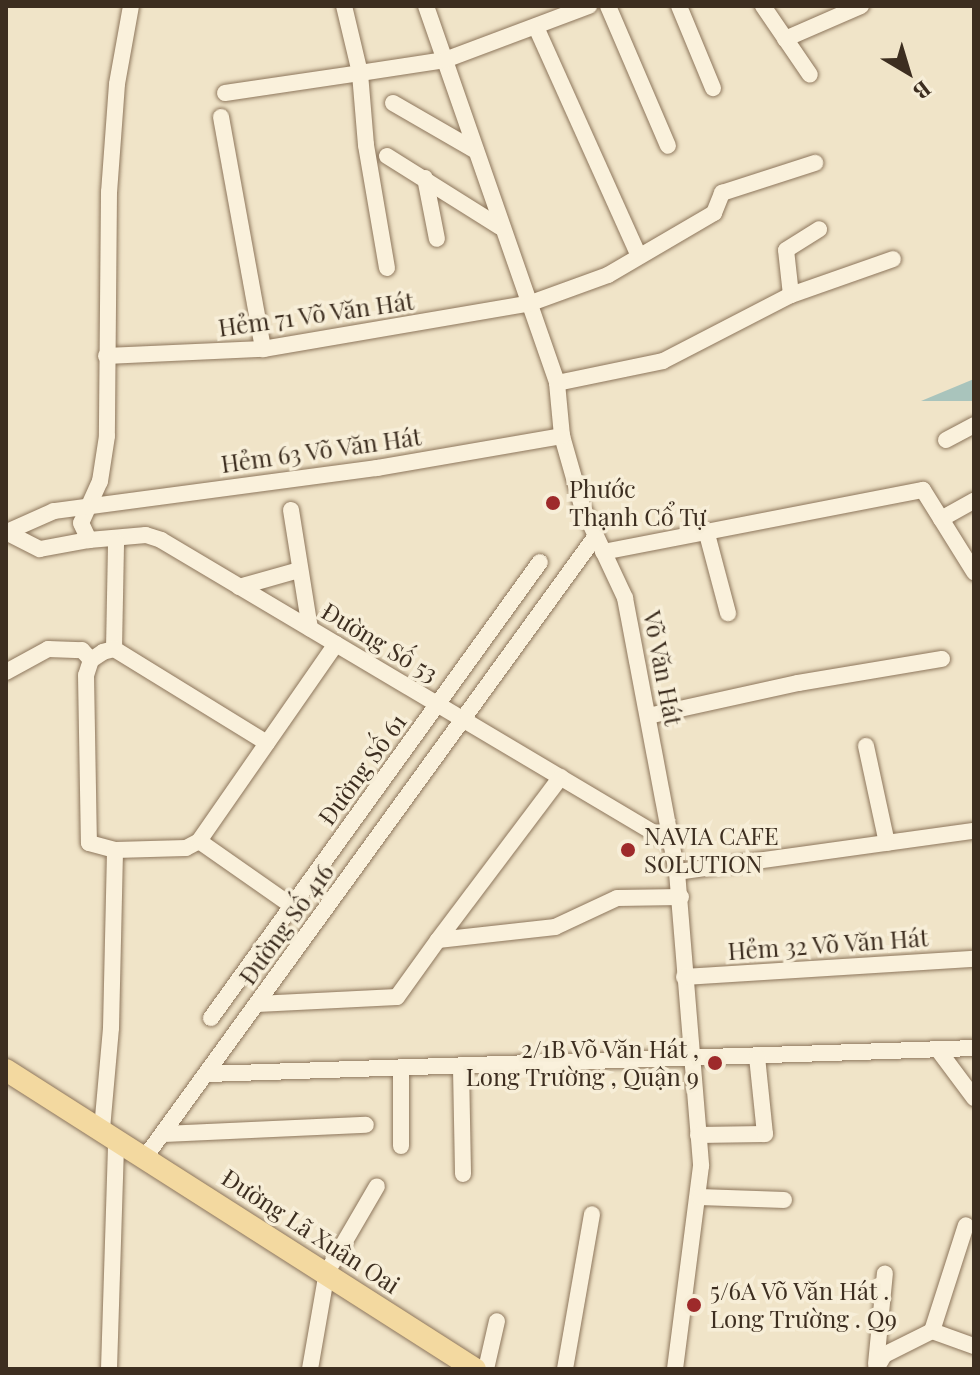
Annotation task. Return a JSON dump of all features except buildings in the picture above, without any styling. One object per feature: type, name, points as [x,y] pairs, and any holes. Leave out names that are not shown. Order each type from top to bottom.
[{"type":"main road","name":"Đường Lã Xuân Oai","points":[[6,1070],[146,1156],[475,1369]]},
{"type":"street","points":[[89,540],[81,523],[100,481],[107,436],[109,192],[117,84],[131,6]]},
{"type":"street","points":[[344,6],[360,73],[366,145],[387,268]]},
{"type":"street","name":"Võ Văn Hát","points":[[426,6],[500,227],[531,303],[557,383],[562,436],[599,545],[625,598],[677,872],[700,1197],[675,1369]]},
{"type":"street","points":[[225,93],[445,60],[589,6]]},
{"type":"street","points":[[608,6],[668,146]]},
{"type":"street","points":[[679,6],[713,88]]},
{"type":"street","points":[[785,39],[861,6]]},
{"type":"street","points":[[766,7],[810,75]]},
{"type":"street","points":[[536,27],[639,256]]},
{"type":"street","points":[[393,103],[476,151]]},
{"type":"street","points":[[221,117],[263,349]]},
{"type":"street","points":[[387,156],[500,227]]},
{"type":"street","name":"Hẻm 71 Võ Văn Hát","points":[[106,356],[263,349],[531,303],[608,275],[714,213],[722,193],[815,163]]},
{"type":"street","points":[[425,178],[437,239]]},
{"type":"street","points":[[791,295],[786,250],[819,229]]},
{"type":"street","points":[[557,383],[663,361],[791,295],[893,259]]},
{"type":"street","points":[[946,440],[974,425]]},
{"type":"street","name":"Hẻm 63 Võ Văn Hát","points":[[8,532],[54,511],[377,468],[562,436]]},
{"type":"street","points":[[599,545],[707,534],[923,490],[974,572]]},
{"type":"street","points":[[941,519],[974,501]]},
{"type":"street","points":[[291,510],[310,628]]},
{"type":"street","name":"Đường Số 53","points":[[8,532],[40,549],[89,540],[116,542],[146,535],[161,540],[671,843]]},
{"type":"street","points":[[707,534],[728,613]]},
{"type":"street","points":[[114,649],[116,542]]},
{"type":"street","name":"Đường Số 416","points":[[146,1156],[464,720],[599,545]]},
{"type":"street","name":"Đường Số 61","points":[[211,1018],[540,562]]},
{"type":"street","points":[[239,587],[299,570]]},
{"type":"street","points":[[114,649],[91,660],[86,675],[86,831],[89,843],[98,849],[115,850],[186,848],[199,841],[336,644]]},
{"type":"street","points":[[6,672],[48,649],[82,650],[91,660]]},
{"type":"street","points":[[114,649],[267,743]]},
{"type":"street","points":[[648,716],[798,683],[942,659]]},
{"type":"street","points":[[866,746],[887,843]]},
{"type":"street","points":[[257,1004],[397,997],[561,777]]},
{"type":"street","points":[[677,872],[974,831]]},
{"type":"street","points":[[199,841],[292,906]]},
{"type":"street","points":[[109,1369],[109,1134],[115,850]]},
{"type":"street","points":[[438,940],[555,927],[617,898],[681,897]]},
{"type":"street","name":"Hẻm 32 Võ Văn Hát","points":[[684,977],[974,959]]},
{"type":"street","points":[[207,1074],[461,1068],[974,1048]]},
{"type":"street","points":[[939,1051],[974,1098]]},
{"type":"street","points":[[698,1135],[765,1134],[757,1057]]},
{"type":"street","points":[[461,1068],[463,1174]]},
{"type":"street","points":[[401,1070],[401,1146]]},
{"type":"street","points":[[164,1134],[366,1125]]},
{"type":"street","points":[[310,1369],[327,1272],[377,1186]]},
{"type":"street","points":[[700,1197],[784,1200]]},
{"type":"street","points":[[565,1369],[592,1214]]},
{"type":"street","points":[[876,1366],[932,1331],[966,1225]]},
{"type":"street","points":[[876,1366],[885,1273]]},
{"type":"street","points":[[486,1369],[497,1321]]},
{"type":"street","points":[[932,1331],[972,1341]]},
{"type":"water","points":[[974,379],[974,401],[921,401]]},
{"type":"place","name":"Phước Thạnh Cổ Tự","points":[[553,503]]},
{"type":"place","name":"NAVIA CAFE SOLUTION","points":[[628,850]]},
{"type":"place","name":"2/1B Võ Văn Hát , Long Trường , Quận 9","points":[[715,1063]]},
{"type":"place","name":"5/6A Võ Văn Hát . Long Trường . Q9","points":[[694,1305]]}]
